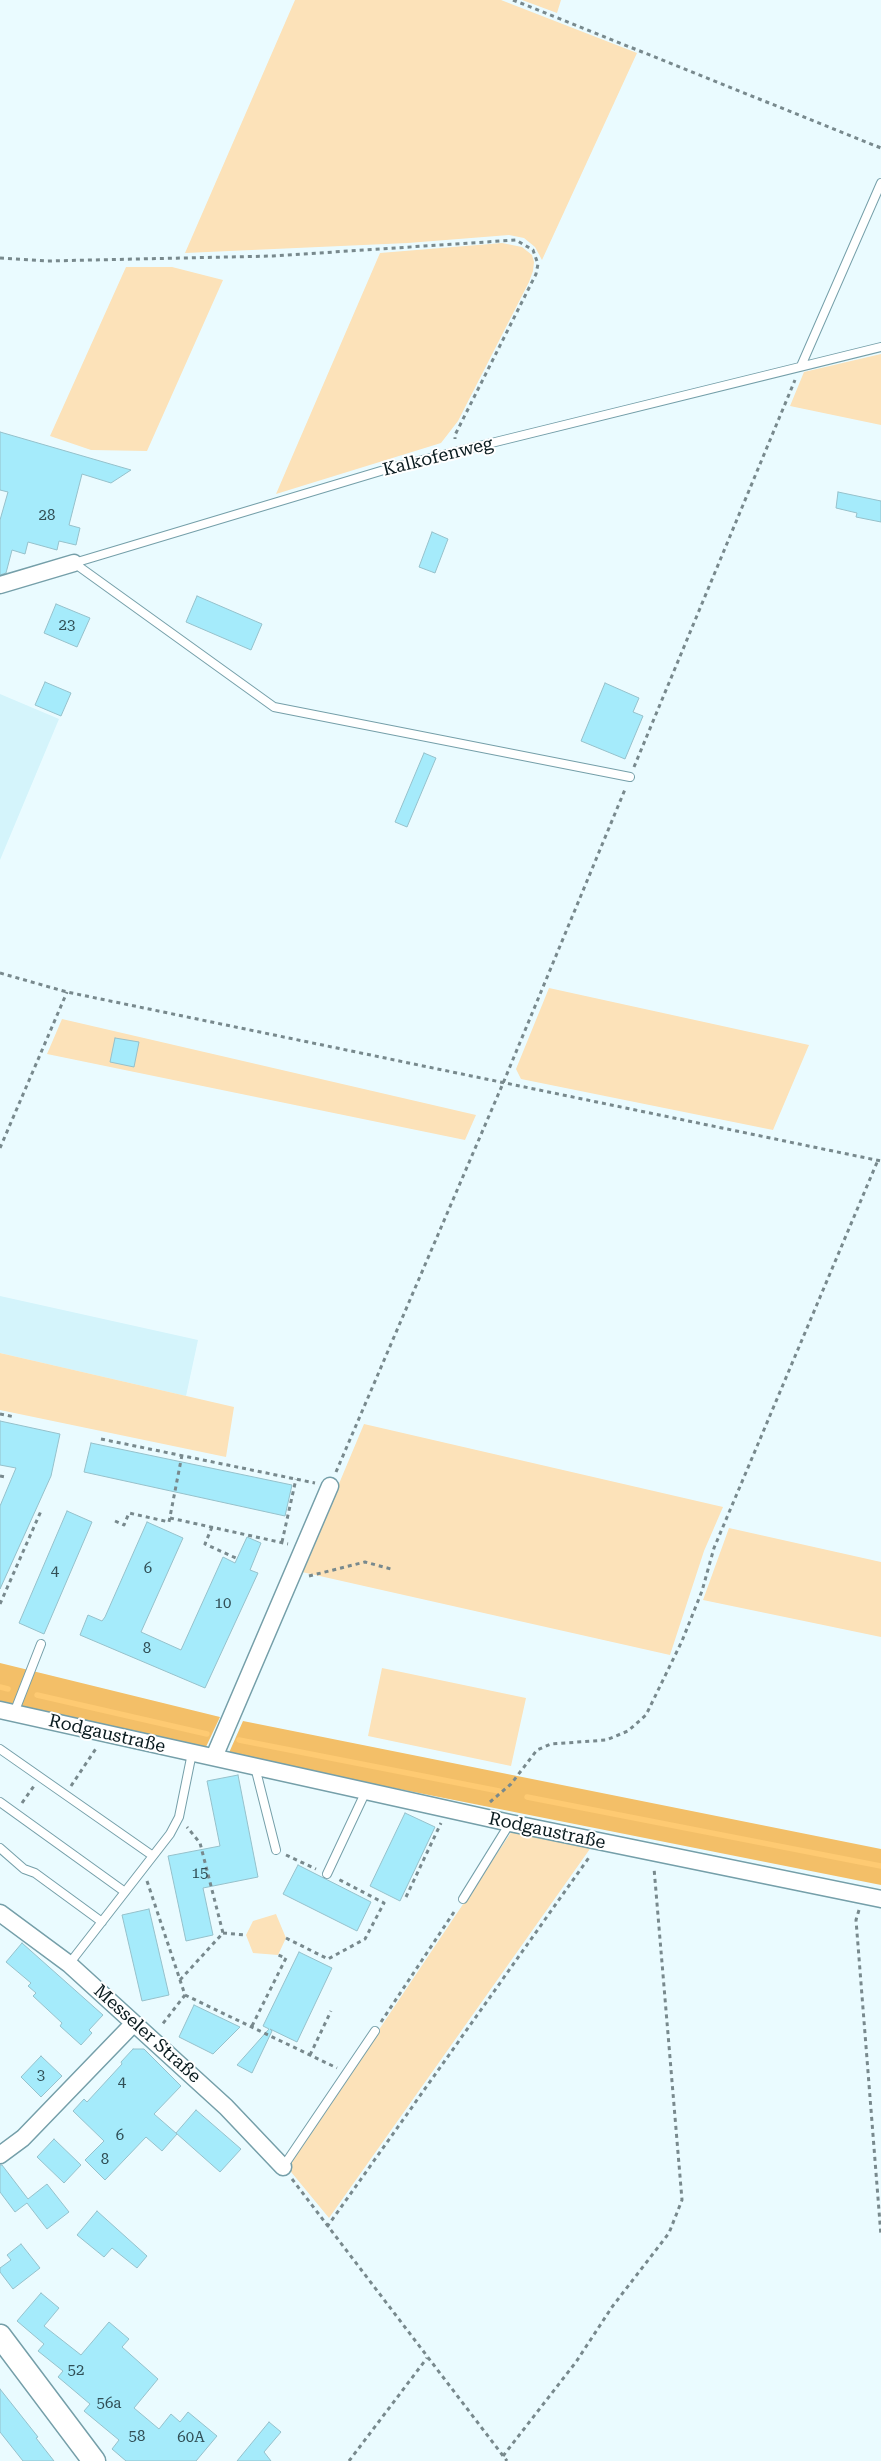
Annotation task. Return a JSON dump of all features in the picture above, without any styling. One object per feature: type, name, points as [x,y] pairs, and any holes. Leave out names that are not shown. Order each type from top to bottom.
[{"type":"street","name":"Kalkofenweg","points":[[0,585],[74,562]]},
{"type":"street","points":[[214,1758],[330,1486]]},
{"type":"street","name":"Rodgaustraße","points":[[7,1712],[510,1823],[881,1899]]},
{"type":"street","name":"Messeler Straße","points":[[0,1913],[69,1964],[226,2107],[283,2168]]},
{"type":"street","points":[[0,2156],[23,2138],[134,2023]]},
{"type":"street","points":[[0,2336],[94,2461]]},
{"type":"lane","points":[[801,366],[881,183]]},
{"type":"lane","name":"Kalkofenweg","points":[[74,562],[394,467],[881,347]]},
{"type":"lane","points":[[74,562],[274,707],[630,777]]},
{"type":"lane","points":[[7,1712],[41,1644]]},
{"type":"lane","points":[[0,1749],[153,1856]]},
{"type":"lane","points":[[69,1964],[153,1856],[179,1817],[192,1753]]},
{"type":"lane","points":[[255,1766],[276,1850]]},
{"type":"lane","points":[[326,1874],[366,1791]]},
{"type":"lane","points":[[0,1802],[125,1892]]},
{"type":"lane","points":[[463,1899],[510,1823]]},
{"type":"lane","points":[[0,1848],[24,1869],[35,1873],[102,1922]]},
{"type":"lane","points":[[283,2168],[375,2031]]},
{"type":"path","points":[[512,0],[881,148]]},
{"type":"path","points":[[0,258],[47,261],[273,256],[516,240],[533,250],[538,264],[536,274],[455,435],[457,452]]},
{"type":"path","points":[[101,1439],[330,1486],[504,1081],[801,366]]},
{"type":"path","points":[[0,973],[67,992],[504,1081],[879,1161],[714,1548],[702,1591],[682,1640],[646,1715],[628,1731],[606,1740],[551,1744],[537,1750],[511,1784],[474,1815]]},
{"type":"path","points":[[0,1148],[67,992]]},
{"type":"path","points":[[0,1414],[15,1417]]},
{"type":"path","points":[[115,1521],[124,1525],[129,1513],[169,1522],[182,1455]]},
{"type":"path","points":[[0,1476],[5,1477]]},
{"type":"path","points":[[282,1542],[296,1479]]},
{"type":"path","points":[[0,1604],[41,1512]]},
{"type":"path","points":[[170,1518],[304,1547]]},
{"type":"path","points":[[212,1527],[204,1544],[238,1559]]},
{"type":"path","points":[[289,1581],[365,1562],[390,1569]]},
{"type":"path","points":[[66,1795],[106,1734]]},
{"type":"path","points":[[15,1813],[40,1777]]},
{"type":"path","points":[[406,1897],[448,1809]]},
{"type":"path","points":[[179,1817],[200,1843],[223,1933]]},
{"type":"path","points":[[327,2227],[600,1842]]},
{"type":"path","points":[[276,1850],[384,1903],[365,1939],[328,1959],[286,1938]]},
{"type":"path","points":[[503,2456],[576,2362],[612,2307],[669,2233],[682,2200],[653,1852]]},
{"type":"path","points":[[143,1868],[185,1996],[347,2072]]},
{"type":"path","points":[[862,1895],[856,1920],[881,2236]]},
{"type":"path","points":[[375,2031],[463,1899]]},
{"type":"path","points":[[223,1933],[246,1935]]},
{"type":"path","points":[[180,1980],[223,1933]]},
{"type":"path","points":[[252,2026],[286,1958],[278,1955]]},
{"type":"path","points":[[152,2039],[185,1996]]},
{"type":"path","points":[[310,2055],[331,2011]]},
{"type":"path","points":[[283,2168],[507,2461]]},
{"type":"path","points":[[349,2461],[427,2358]]},
{"type":"shaded area","points":[[295,0],[501,0],[637,53],[542,260],[535,247],[524,238],[509,235],[408,243],[185,253]]},
{"type":"shaded area","points":[[522,0],[561,0],[557,13]]},
{"type":"shaded area","points":[[502,243],[522,247],[532,255],[534,262],[533,271],[458,421],[441,443],[276,494],[380,253]]},
{"type":"shaded area","points":[[126,267],[172,267],[223,280],[147,451],[91,450],[50,436]]},
{"type":"shaded area","points":[[881,354],[881,425],[790,406],[804,372]]},
{"type":"shaded area","points":[[0,694],[59,719],[0,860]]},
{"type":"shaded area","points":[[549,988],[809,1045],[773,1130],[521,1079],[516,1069]]},
{"type":"shaded area","points":[[62,1019],[476,1115],[465,1140],[47,1054]]},
{"type":"shaded area","points":[[0,1296],[198,1340],[186,1396],[0,1353]]},
{"type":"shaded area","points":[[0,1353],[234,1407],[226,1457],[0,1410]]},
{"type":"shaded area","points":[[364,1424],[723,1507],[704,1551],[670,1655],[302,1572]]},
{"type":"shaded area","points":[[729,1528],[881,1562],[881,1637],[703,1600]]},
{"type":"shaded area","points":[[0,1663],[220,1717],[205,1749],[0,1703]]},
{"type":"shaded area","points":[[382,1668],[526,1698],[511,1766],[368,1736]]},
{"type":"shaded area","points":[[243,1721],[881,1849],[881,1885],[228,1755]]},
{"type":"shaded area","points":[[512,1831],[592,1846],[329,2218],[287,2167]]},
{"type":"shaded area","points":[[276,1914],[286,1938],[278,1955],[253,1953],[246,1935],[253,1921]]},
{"type":"building","points":[[0,432],[131,470],[111,483],[82,474],[69,525],[80,528],[76,545],[59,541],[57,550],[28,542],[25,554],[12,550],[6,573],[0,575],[0,520],[8,492],[0,490]]},
{"type":"building","points":[[838,492],[881,501],[881,522],[856,517],[857,513],[836,508]]},
{"type":"building","points":[[432,532],[448,539],[435,573],[419,567]]},
{"type":"building","points":[[197,596],[262,624],[251,650],[186,622]]},
{"type":"building","points":[[56,604],[90,618],[77,647],[44,633]]},
{"type":"building","points":[[45,682],[71,693],[61,716],[35,705]]},
{"type":"building","points":[[605,683],[639,698],[633,712],[643,716],[625,759],[581,741]]},
{"type":"building","points":[[424,753],[436,758],[407,827],[395,822]]},
{"type":"building","points":[[115,1038],[139,1042],[134,1067],[110,1062]]},
{"type":"building","points":[[0,1421],[60,1434],[51,1476],[0,1589],[0,1506],[16,1468],[0,1465]]},
{"type":"building","points":[[91,1443],[292,1485],[285,1516],[84,1472]]},
{"type":"building","points":[[67,1511],[92,1522],[44,1634],[19,1623]]},
{"type":"building","points":[[147,1522],[183,1538],[141,1632],[181,1650],[223,1557],[235,1563],[247,1537],[261,1543],[250,1570],[258,1573],[205,1688],[80,1635],[88,1615],[102,1621],[105,1617]]},
{"type":"building","points":[[238,1775],[258,1877],[203,1888],[213,1935],[186,1941],[168,1856],[220,1846],[207,1781]]},
{"type":"building","points":[[405,1813],[435,1827],[400,1901],[370,1886]]},
{"type":"building","points":[[298,1865],[371,1902],[357,1931],[283,1894]]},
{"type":"building","points":[[149,1909],[169,1995],[142,2001],[122,1915]]},
{"type":"building","points":[[22,1943],[103,2015],[89,2030],[92,2033],[81,2045],[60,2026],[62,2023],[33,1996],[36,1993],[28,1986],[31,1983],[6,1962]]},
{"type":"building","points":[[299,1952],[332,1968],[297,2042],[270,2029],[272,2031],[252,2073],[237,2065],[269,2029],[263,2026]]},
{"type":"building","points":[[194,2005],[240,2027],[213,2054],[179,2037]]},
{"type":"building","points":[[133,2049],[144,2049],[181,2086],[154,2114],[177,2134],[162,2151],[146,2137],[105,2180],[85,2160],[104,2141],[73,2111],[84,2099],[87,2102],[122,2064],[121,2062]]},
{"type":"building","points":[[41,2056],[62,2076],[41,2097],[21,2077]]},
{"type":"building","points":[[196,2110],[241,2149],[220,2172],[176,2133]]},
{"type":"building","points":[[54,2139],[81,2165],[64,2183],[37,2157]]},
{"type":"building","points":[[0,2165],[2,2165],[28,2199],[47,2184],[69,2212],[47,2229],[27,2203],[15,2212],[0,2192]]},
{"type":"building","points":[[97,2211],[147,2256],[137,2268],[112,2248],[104,2257],[77,2235]]},
{"type":"building","points":[[21,2244],[40,2268],[13,2289],[0,2272],[0,2268],[11,2260],[7,2255]]},
{"type":"building","points":[[41,2293],[59,2308],[44,2326],[81,2355],[109,2322],[129,2339],[122,2347],[158,2379],[134,2408],[159,2429],[171,2414],[180,2422],[188,2412],[217,2436],[196,2461],[126,2461],[112,2449],[119,2440],[84,2411],[90,2404],[58,2377],[63,2371],[38,2351],[44,2344],[17,2321]]},
{"type":"building","points":[[0,2389],[38,2437],[36,2438],[54,2461],[23,2461],[0,2432]]},
{"type":"building","points":[[269,2422],[281,2432],[264,2452],[271,2461],[237,2461]]},
{"type":"waterway","points":[[0,1687],[8,1689]]},
{"type":"waterway","points":[[37,1695],[207,1734]]},
{"type":"waterway","points":[[239,1740],[499,1791]]},
{"type":"waterway","points":[[527,1797],[881,1866]]}]
